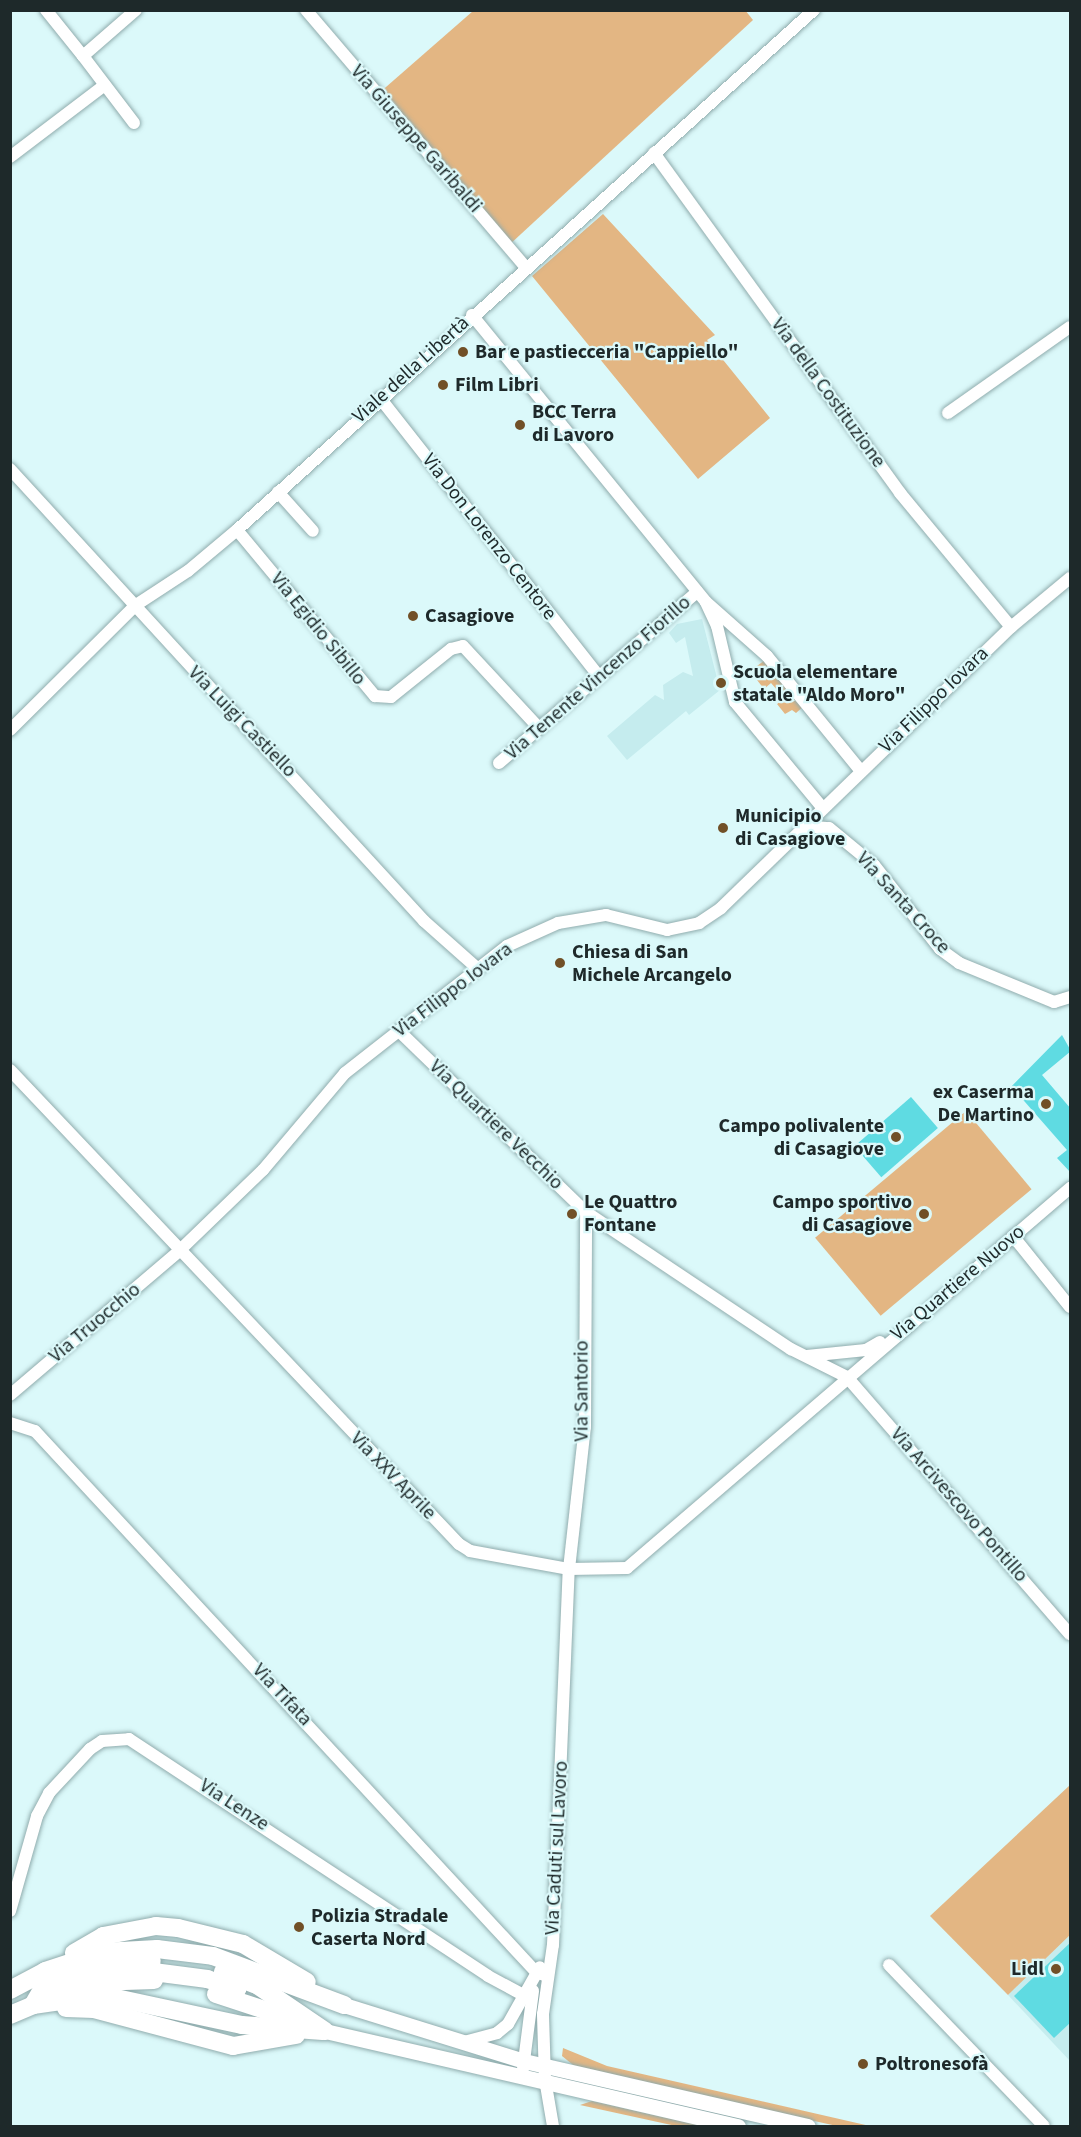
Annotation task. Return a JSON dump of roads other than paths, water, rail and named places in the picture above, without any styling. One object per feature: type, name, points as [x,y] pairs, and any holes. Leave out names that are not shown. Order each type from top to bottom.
[{"type":"highway","points":[[10,1990],[45,1971],[103,1952],[179,1952],[213,1956],[344,2006]]},
{"type":"highway","points":[[33,2005],[44,1986],[75,1972],[153,1961],[210,1967],[257,1985],[325,2031]]},
{"type":"highway","points":[[10,2015],[33,2005],[102,1995],[242,2025],[325,2031]]},
{"type":"main road","points":[[344,2006],[462,2042],[532,2069],[738,2127]]},
{"type":"main road","points":[[325,2031],[453,2060],[532,2069],[808,2127]]},
{"type":"street","points":[[46,10],[134,123]]},
{"type":"street","points":[[84,56],[136,10]]},
{"type":"street","name":"Via Giuseppe Garibaldi","points":[[306,10],[526,268]]},
{"type":"street","name":"Viale della Libertà","points":[[10,730],[136,605],[188,571],[237,530],[472,315],[814,10]]},
{"type":"street","points":[[10,157],[105,85]]},
{"type":"street","name":"Via della Costituzione","points":[[654,153],[900,493],[1011,627]]},
{"type":"street","points":[[472,315],[697,592],[767,656],[860,770]]},
{"type":"street","points":[[948,413],[1071,327]]},
{"type":"street","name":"Via Don Lorenzo Centore","points":[[380,398],[599,676]]},
{"type":"street","name":"Via Luigi Castiello","points":[[10,469],[424,921],[478,969]]},
{"type":"street","points":[[278,492],[313,531]]},
{"type":"street","name":"Via Egidio Sibillo","points":[[237,530],[369,691],[382,699],[391,697],[415,671],[451,649],[463,646],[539,728]]},
{"type":"street","name":"Via Filippo Iovara","points":[[179,1251],[263,1170],[345,1073],[507,946],[558,923],[606,915],[667,930],[699,922],[721,908],[821,806],[1011,627],[1071,578]]},
{"type":"street","name":"Via Tenente Vincenzo Fiorillo","points":[[499,763],[697,592]]},
{"type":"street","points":[[706,602],[717,626],[735,702],[821,806]]},
{"type":"street","name":"Via Santa Croce","points":[[804,825],[829,828],[874,865],[940,949],[959,963],[1054,1002],[1071,997]]},
{"type":"street","name":"Via Quartiere Vecchio","points":[[399,1030],[586,1212],[805,1356],[847,1377]]},
{"type":"street","name":"Via XXV Aprile","points":[[10,1070],[459,1544],[470,1551],[569,1569],[627,1568],[847,1377]]},
{"type":"street","name":"Via Quartiere Nuovo","points":[[847,1377],[1071,1188]]},
{"type":"street","name":"Via Santorio","points":[[569,1569],[585,1427],[586,1212]]},
{"type":"street","points":[[1013,1236],[1071,1307]]},
{"type":"street","name":"Via Truocchio","points":[[10,1395],[179,1251]]},
{"type":"street","points":[[805,1356],[866,1350],[902,1330]]},
{"type":"street","name":"Via Arcivescovo Pontillo","points":[[847,1377],[1071,1634]]},
{"type":"street","name":"Via Tifata","points":[[10,1423],[35,1431],[539,1977]]},
{"type":"street","name":"Via Caduti sul Lavoro","points":[[553,2127],[532,2069],[544,2050],[537,2013],[539,1977],[550,1936],[570,1625],[569,1569]]},
{"type":"street","name":"Via Lenze","points":[[10,1911],[37,1816],[49,1793],[90,1749],[102,1741],[129,1739],[488,1976],[527,1997]]},
{"type":"street","points":[[889,1965],[1044,2127]]},
{"type":"street","points":[[462,2042],[497,2033],[527,1997],[539,1977]]},
{"type":"street","points":[[532,2069],[537,2013]]},
{"type":"place","name":"Bar e pastiecceria \"Cappiello\"","points":[[463,352]]},
{"type":"place","name":"Film Libri","points":[[443,385]]},
{"type":"place","name":"BCC Terra di Lavoro","points":[[520,425]]},
{"type":"place","name":"Casagiove","points":[[413,616]]},
{"type":"place","name":"Scuola elementare statale \"Aldo Moro\"","points":[[721,683]]},
{"type":"place","name":"Municipio di Casagiove","points":[[723,828]]},
{"type":"place","name":"Chiesa di San Michele Arcangelo","points":[[560,963]]},
{"type":"place","name":"ex Caserma De Martino","points":[[1046,1104]]},
{"type":"place","name":"Campo polivalente di Casagiove","points":[[896,1137]]},
{"type":"place","name":"Le Quattro Fontane","points":[[572,1214]]},
{"type":"place","name":"Campo sportivo di Casagiove","points":[[924,1214]]},
{"type":"place","name":"Polizia Stradale Caserta Nord","points":[[299,1927]]},
{"type":"place","name":"Lidl","points":[[1056,1969]]},
{"type":"place","name":"Poltronesofà","points":[[863,2064]]}]
